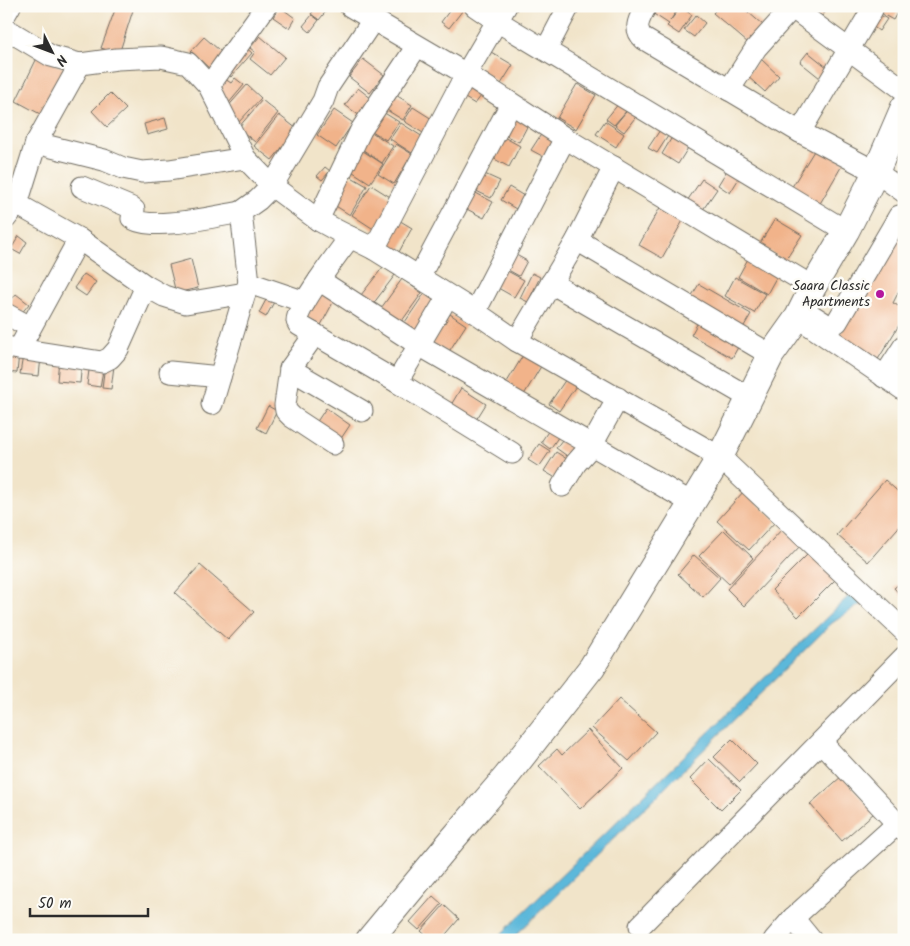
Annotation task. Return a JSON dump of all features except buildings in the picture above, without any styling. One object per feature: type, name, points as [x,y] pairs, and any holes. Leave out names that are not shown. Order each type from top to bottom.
[{"type":"main road","points":[[369,940],[506,777],[592,667],[720,457],[771,355],[804,304],[846,231],[876,172],[904,107]]},
{"type":"street","points":[[6,13],[10,6]]},
{"type":"street","points":[[208,86],[266,6]]},
{"type":"street","points":[[350,6],[466,74],[614,168],[804,304],[884,377],[904,390]]},
{"type":"street","points":[[475,6],[501,14],[546,50],[846,231]]},
{"type":"street","points":[[546,50],[569,6]]},
{"type":"street","points":[[646,6],[637,24],[639,34],[644,39],[800,132],[876,172],[904,192]]},
{"type":"street","points":[[800,132],[872,10],[872,6]]},
{"type":"street","points":[[729,90],[756,48],[791,7],[904,90]]},
{"type":"street","points":[[374,249],[466,74],[501,14]]},
{"type":"street","points":[[82,186],[130,207],[134,210],[132,218],[136,222],[169,224],[241,212],[258,200],[272,186],[323,101],[328,88],[373,20]]},
{"type":"street","points":[[6,29],[51,56],[80,64],[161,56],[188,63],[208,86],[245,158],[272,186],[318,220],[374,249],[518,341],[720,457],[904,631]]},
{"type":"street","points":[[318,220],[361,130],[417,46]]},
{"type":"street","points":[[80,64],[36,143],[10,207],[79,239],[146,286],[164,296],[186,303],[247,288],[304,302]]},
{"type":"street","points":[[419,277],[512,104]]},
{"type":"street","points":[[475,312],[564,138]]},
{"type":"street","points":[[36,143],[104,160],[123,168],[142,172],[169,170],[245,158]]},
{"type":"street","points":[[518,341],[577,240],[614,168]]},
{"type":"street","points":[[212,404],[247,288],[241,212]]},
{"type":"street","points":[[804,304],[827,325],[832,326],[837,322],[899,216],[904,215]]},
{"type":"street","points":[[350,237],[304,302],[297,318],[299,325],[397,382],[512,453]]},
{"type":"street","points":[[13,348],[30,327],[79,239]]},
{"type":"street","points":[[577,240],[771,355]]},
{"type":"street","points":[[319,280],[420,345],[692,503]]},
{"type":"street","points":[[551,283],[750,398]]},
{"type":"street","points":[[13,348],[102,362],[110,358],[118,349],[146,286]]},
{"type":"street","points":[[397,382],[448,296]]},
{"type":"street","points":[[6,314],[30,327]]},
{"type":"street","points":[[315,334],[290,368],[285,405],[286,411],[292,417],[333,444]]},
{"type":"street","points":[[884,377],[904,346]]},
{"type":"street","points":[[290,368],[362,411]]},
{"type":"street","points":[[170,372],[220,377]]},
{"type":"street","points":[[562,486],[576,463],[592,445],[618,398]]},
{"type":"street","points":[[640,926],[904,657]]},
{"type":"street","points":[[774,940],[793,918],[900,828],[821,742]]},
{"type":"street","points":[[793,918],[811,940]]},
{"type":"water","points":[[855,590],[867,600],[832,623],[511,940],[495,940]]},
{"type":"place","name":"Saara Classic Apartments","points":[[880,294]]}]
